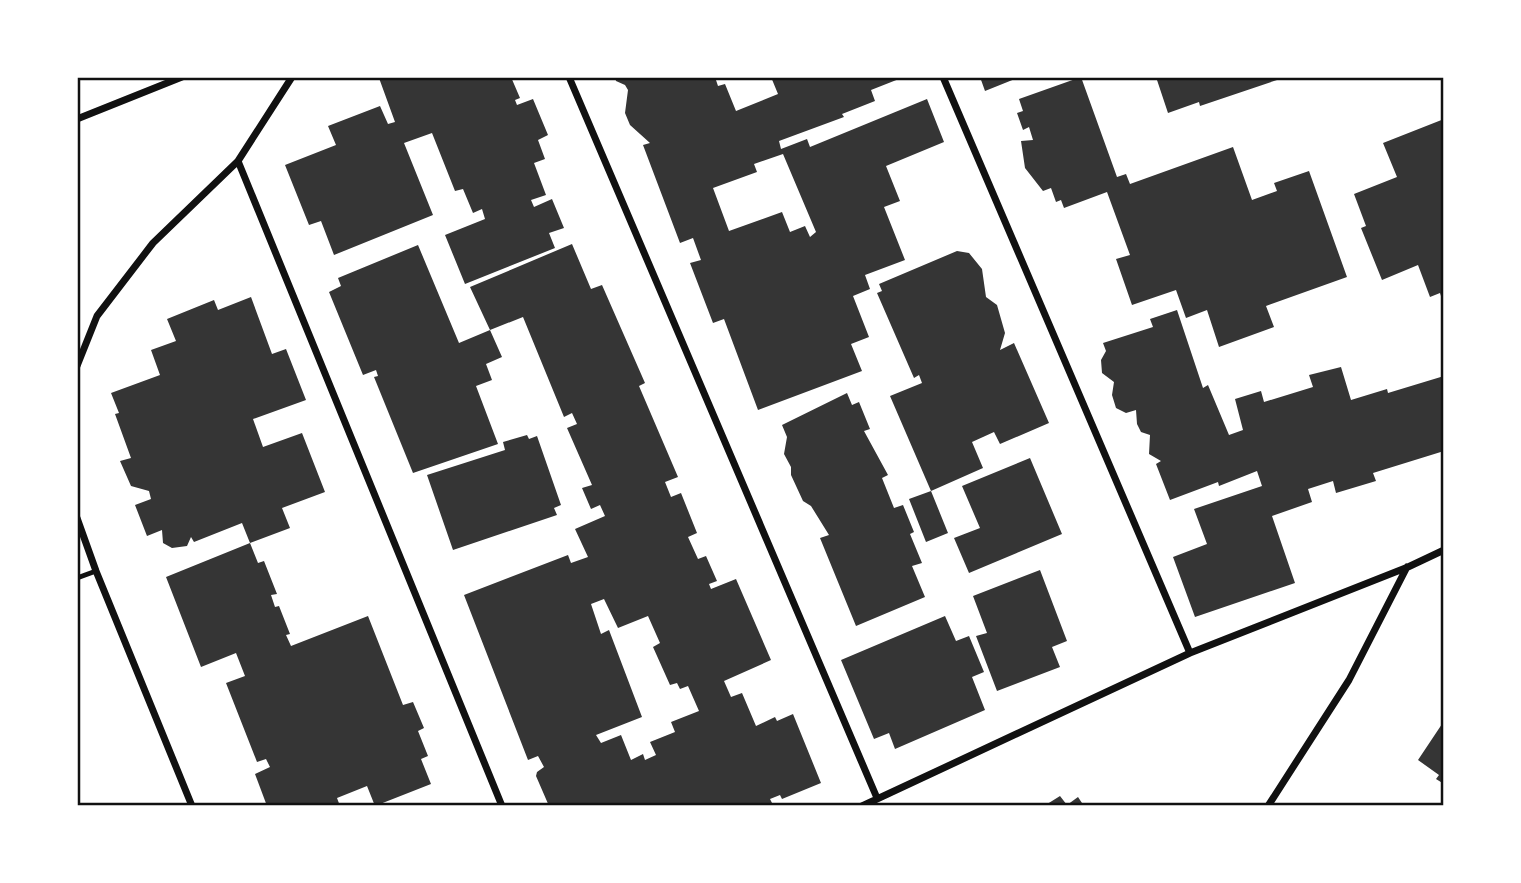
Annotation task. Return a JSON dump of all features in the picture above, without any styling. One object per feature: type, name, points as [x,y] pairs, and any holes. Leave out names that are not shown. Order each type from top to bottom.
[{"type":"street","points":[[77,119],[182,77]]},
{"type":"street","points":[[77,366],[97,316],[153,243],[238,161],[292,77]]},
{"type":"street","points":[[569,77],[877,798]]},
{"type":"street","points":[[943,77],[1190,653]]},
{"type":"street","points":[[238,161],[502,806]]},
{"type":"street","points":[[77,518],[192,806]]},
{"type":"street","points":[[862,806],[1190,653],[1408,567],[1444,550]]},
{"type":"street","points":[[1268,806],[1349,680],[1408,567]]},
{"type":"lane","points":[[77,578],[96,571]]},
{"type":"building","points":[[511,77],[520,98],[515,100],[517,105],[533,99],[548,135],[538,140],[545,159],[534,163],[546,195],[531,200],[534,207],[552,199],[564,228],[549,233],[555,248],[465,284],[445,235],[485,219],[482,209],[473,213],[463,189],[455,191],[432,133],[404,143],[433,215],[334,255],[321,221],[309,225],[285,165],[336,145],[328,126],[380,106],[388,124],[395,122],[379,78]]},
{"type":"building","points":[[615,77],[715,77],[718,86],[725,84],[736,111],[778,94],[771,77],[904,77],[871,90],[875,101],[842,114],[844,117],[779,141],[781,149],[807,139],[810,147],[927,99],[944,142],[886,166],[900,201],[884,207],[905,260],[865,275],[870,289],[853,296],[869,337],[851,344],[862,371],[758,410],[724,319],[713,323],[690,263],[701,260],[693,238],[680,243],[643,145],[650,143],[630,125],[625,113],[628,90],[625,85],[616,81]],"holes":[[[783,154],[816,232],[810,237],[805,226],[790,232],[782,212],[729,231],[713,188],[757,172],[754,164]]]},
{"type":"building","points":[[980,77],[1020,77],[985,91]]},
{"type":"building","points":[[1081,77],[1117,177],[1126,174],[1130,184],[1233,147],[1252,200],[1277,191],[1274,183],[1309,171],[1347,277],[1266,306],[1274,327],[1219,347],[1207,310],[1186,318],[1176,290],[1132,305],[1116,259],[1130,255],[1107,192],[1064,208],[1061,200],[1056,202],[1051,188],[1043,191],[1025,168],[1021,141],[1033,140],[1029,127],[1023,130],[1017,113],[1023,111],[1019,99]]},
{"type":"building","points":[[1156,77],[1276,77],[1277,80],[1200,106],[1199,102],[1168,113]]},
{"type":"building","points":[[1444,119],[1444,305],[1440,293],[1430,297],[1418,265],[1382,280],[1361,228],[1366,226],[1354,194],[1397,177],[1383,143]]},
{"type":"building","points":[[572,244],[591,289],[602,285],[645,383],[639,386],[678,477],[665,482],[671,497],[681,493],[697,533],[688,537],[698,559],[706,556],[717,581],[709,584],[711,589],[736,579],[771,660],[724,681],[731,697],[742,693],[756,726],[775,717],[777,721],[793,714],[821,783],[782,799],[780,795],[770,799],[772,803],[765,806],[549,806],[536,776],[544,767],[538,756],[528,760],[464,595],[568,555],[571,563],[588,557],[575,529],[605,516],[600,505],[591,509],[582,488],[592,485],[567,428],[577,424],[572,413],[564,417],[523,317],[490,330],[470,287]],"holes":[[[604,599],[618,628],[648,616],[660,643],[653,647],[670,685],[677,683],[680,689],[688,686],[699,711],[671,722],[675,732],[650,742],[656,755],[645,760],[643,754],[631,760],[621,735],[601,743],[596,735],[642,717],[609,630],[601,634],[591,604]]]},
{"type":"building","points":[[418,245],[459,343],[490,330],[502,357],[486,364],[492,380],[476,386],[498,444],[413,473],[374,377],[378,376],[376,370],[363,375],[329,292],[341,286],[338,278]]},
{"type":"building","points":[[957,251],[969,253],[982,269],[986,297],[997,305],[1005,333],[1000,350],[1014,343],[1049,423],[1000,444],[994,432],[972,442],[983,468],[931,491],[890,396],[922,383],[919,375],[914,378],[877,293],[882,291],[879,284]]},
{"type":"building","points":[[251,297],[272,354],[286,349],[306,400],[253,419],[263,447],[302,433],[325,492],[282,508],[290,528],[250,543],[242,523],[194,542],[191,537],[187,546],[172,548],[163,543],[162,530],[147,536],[135,505],[151,499],[149,491],[131,486],[120,461],[131,458],[115,414],[119,413],[111,393],[160,375],[151,350],[176,341],[167,319],[214,300],[218,310]]},
{"type":"building","points":[[1177,310],[1203,388],[1208,385],[1229,435],[1243,430],[1235,399],[1261,391],[1264,402],[1313,387],[1309,375],[1341,367],[1351,400],[1387,389],[1388,393],[1444,376],[1444,451],[1373,473],[1376,481],[1336,493],[1333,481],[1308,489],[1312,502],[1272,516],[1295,583],[1195,617],[1173,557],[1207,544],[1194,509],[1262,486],[1257,471],[1219,486],[1218,482],[1170,500],[1156,464],[1161,461],[1149,454],[1150,435],[1141,432],[1137,424],[1136,410],[1126,413],[1116,408],[1112,395],[1114,382],[1102,373],[1101,360],[1106,351],[1103,343],[1153,327],[1150,319]]},
{"type":"building","points":[[847,393],[852,405],[859,402],[870,429],[864,431],[888,475],[882,478],[894,508],[903,505],[914,532],[910,534],[922,563],[912,566],[925,597],[856,626],[820,538],[829,535],[811,506],[803,501],[791,475],[791,467],[784,454],[787,437],[782,425]]},
{"type":"building","points":[[527,435],[529,439],[537,436],[561,505],[554,508],[557,515],[453,550],[427,475],[505,450],[503,442]]},
{"type":"building","points":[[1030,458],[1062,534],[969,573],[954,538],[980,528],[962,486]]},
{"type":"building","points":[[931,491],[948,533],[926,542],[909,499]]},
{"type":"building","points":[[250,543],[258,563],[264,561],[277,594],[271,595],[275,607],[279,606],[290,634],[286,635],[291,646],[368,616],[403,705],[413,702],[424,728],[418,731],[428,756],[421,759],[431,784],[375,806],[367,786],[337,798],[340,806],[267,806],[255,774],[270,767],[266,759],[257,762],[226,683],[245,676],[236,653],[201,667],[166,577]]},
{"type":"building","points":[[1040,570],[1067,641],[1052,647],[1060,667],[997,691],[976,636],[987,633],[973,596]]},
{"type":"building","points":[[945,616],[956,641],[969,636],[984,672],[972,677],[985,710],[895,749],[889,733],[874,739],[841,660]]},
{"type":"building","points":[[1444,721],[1444,784],[1436,779],[1439,775],[1418,760]]},
{"type":"building","points":[[1060,796],[1067,805],[1078,797],[1084,806],[1044,806]]}]
